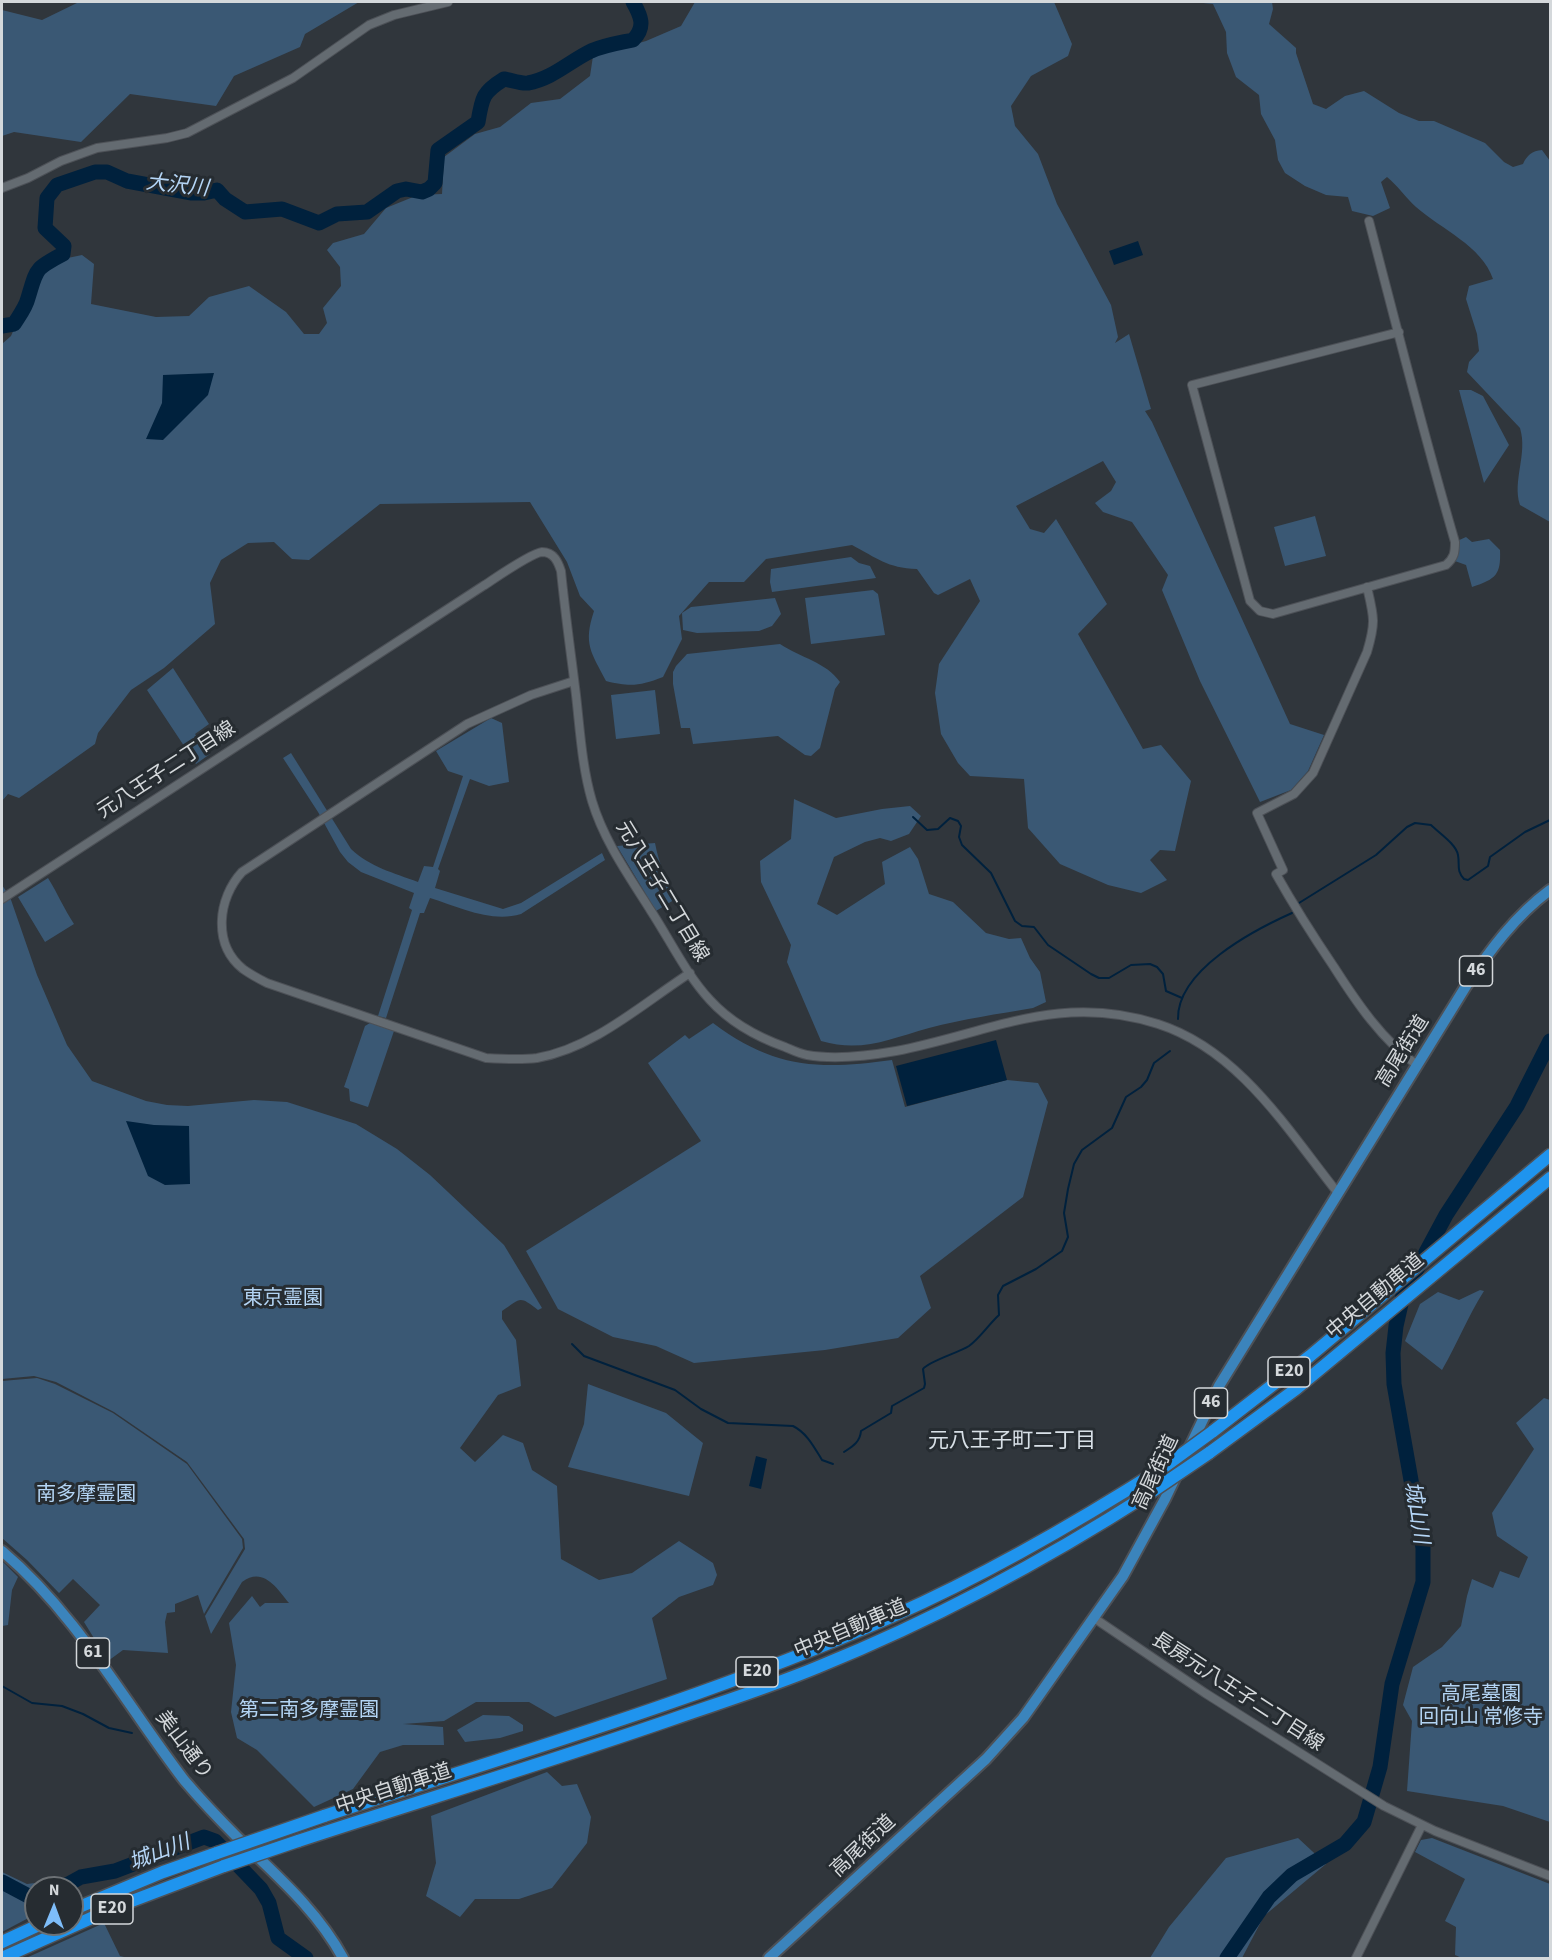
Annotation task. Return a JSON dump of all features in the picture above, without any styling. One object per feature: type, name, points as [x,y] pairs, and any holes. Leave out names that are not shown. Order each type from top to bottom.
[{"type":"highway","name":"中央自動車道","points":[[84,1905],[163,1872],[324,1816],[721,1685],[809,1652],[985,1572],[1083,1517],[1164,1467],[1212,1432],[1365,1311],[1551,1155]]},
{"type":"highway","name":"中央自動車道","points":[[2,1959],[116,1907],[224,1866],[586,1749],[816,1668],[902,1631],[973,1596],[1043,1559],[1150,1493],[1209,1453],[1296,1389],[1551,1178]]},
{"type":"highway","points":[[2,1942],[24,1932]]},
{"type":"main road","name":"高尾街道","points":[[769,1959],[986,1759],[1023,1718],[1094,1618],[1144,1541],[1219,1386],[1337,1192],[1489,952],[1519,918],[1551,890]]},
{"type":"main road","name":"美山通り","points":[[2,1551],[33,1579],[62,1611],[184,1780],[312,1913],[329,1935],[343,1959]]},
{"type":"street","points":[[2,188],[61,161],[97,148],[187,133],[293,78],[369,25],[394,15],[448,2]]},
{"type":"street","points":[[1369,221],[1399,332],[1455,543],[1455,553],[1446,565],[1273,614],[1260,611],[1250,601],[1192,385],[1399,332]]},
{"type":"street","name":"元八王子二丁目線","points":[[2,899],[483,586],[541,552],[550,554],[557,560],[561,571],[584,764],[592,802],[603,830],[627,874],[690,973],[710,1000],[736,1023],[762,1039],[806,1055],[854,1057],[896,1051],[1023,1018],[1058,1012],[1098,1011],[1158,1024],[1188,1037],[1211,1051],[1252,1086],[1337,1192]]},
{"type":"street","points":[[1367,587],[1374,617],[1367,652],[1313,773],[1294,794],[1257,813],[1283,870],[1276,874],[1308,931],[1361,1009],[1402,1054],[1417,1065]]},
{"type":"street","points":[[574,681],[531,695],[467,724],[242,872],[233,881],[223,908],[221,922],[226,945],[241,968],[267,983],[486,1058],[508,1060],[535,1058],[576,1046],[620,1021],[690,973]]},
{"type":"street","name":"長房元八王子二丁目線","points":[[1094,1618],[1363,1794],[1422,1825]]},
{"type":"street","points":[[1356,1959],[1422,1825],[1551,1876]]},
{"type":"green space","points":[[79,2],[359,2],[305,34],[300,47],[234,76],[216,106],[130,94],[81,142],[14,132],[2,136],[2,10],[42,20]]},
{"type":"green space","points":[[695,2],[1054,2],[1072,44],[1068,56],[1031,76],[1011,106],[1015,126],[1038,154],[1057,204],[1111,305],[1118,337],[1115,343],[1129,334],[1151,409],[1145,411],[1290,724],[1324,735],[1308,771],[1291,790],[1260,802],[1200,681],[1162,590],[1168,575],[1132,522],[1103,512],[1095,503],[1111,491],[1116,482],[1103,461],[1016,506],[1030,529],[1044,533],[1056,519],[1107,604],[1078,634],[1143,749],[1161,745],[1191,781],[1175,851],[1160,850],[1150,860],[1167,880],[1141,893],[1108,885],[1060,864],[1028,828],[1024,779],[970,776],[958,763],[941,734],[935,693],[939,664],[980,601],[970,579],[938,595],[934,593],[917,569],[898,567],[852,545],[766,559],[744,582],[709,582],[679,616],[682,639],[663,677],[635,685],[614,683],[606,681],[590,648],[589,632],[594,611],[580,596],[567,562],[530,502],[380,504],[309,560],[292,559],[274,542],[248,543],[221,560],[210,583],[215,624],[164,668],[131,690],[98,733],[95,744],[19,798],[8,794],[2,801],[2,344],[11,336],[39,272],[63,259],[82,255],[94,264],[91,304],[156,317],[189,316],[209,297],[249,286],[286,312],[304,334],[319,334],[327,323],[323,308],[341,286],[340,267],[327,250],[333,243],[364,234],[386,208],[418,195],[442,194],[444,157],[475,134],[500,127],[531,103],[560,99],[590,76],[593,56],[646,41],[681,26]]},
{"type":"green space","points":[[1193,2],[1272,2],[1273,9],[1269,24],[1296,48],[1313,104],[1326,109],[1345,96],[1364,91],[1399,113],[1419,121],[1434,121],[1485,143],[1504,162],[1513,167],[1523,164],[1533,152],[1542,150],[1550,161],[1550,522],[1520,505],[1518,486],[1522,438],[1520,428],[1467,372],[1469,362],[1479,351],[1477,334],[1466,299],[1469,286],[1493,279],[1488,267],[1460,239],[1416,207],[1387,177],[1381,182],[1390,208],[1373,216],[1352,211],[1348,197],[1326,195],[1305,186],[1285,173],[1278,160],[1275,140],[1261,114],[1259,95],[1236,77],[1227,53],[1226,32],[1213,4]]},
{"type":"green space","points":[[1459,390],[1471,390],[1483,396],[1509,445],[1484,483]]},
{"type":"green space","points":[[1315,516],[1326,556],[1285,566],[1274,527]]},
{"type":"green space","points":[[1466,537],[1472,542],[1489,539],[1500,550],[1498,571],[1495,575],[1472,587],[1466,565],[1452,560],[1455,542]]},
{"type":"green space","points":[[851,557],[859,563],[870,566],[876,578],[772,592],[771,569]]},
{"type":"green space","points":[[873,590],[878,594],[885,635],[811,644],[805,598]]},
{"type":"green space","points":[[775,598],[781,614],[772,626],[759,631],[697,633],[683,630],[682,613],[691,607]]},
{"type":"green space","points":[[780,644],[828,670],[840,682],[835,689],[820,748],[811,756],[805,755],[778,736],[693,744],[690,728],[681,728],[673,684],[673,672],[676,666],[687,654]]},
{"type":"green space","points":[[173,668],[209,724],[195,734],[210,754],[196,764],[147,690]]},
{"type":"green space","points":[[655,690],[660,734],[616,739],[611,695]]},
{"type":"green space","points":[[491,718],[502,723],[509,782],[489,786],[470,779],[438,869],[440,871],[435,888],[503,909],[521,903],[602,853],[605,860],[521,914],[498,917],[430,898],[424,913],[420,913],[386,1018],[378,1016],[412,910],[409,908],[414,893],[361,872],[348,862],[283,758],[291,753],[351,849],[374,865],[418,882],[424,866],[433,867],[463,776],[448,771],[436,751]]},
{"type":"green space","points":[[794,799],[836,818],[910,806],[921,816],[909,834],[891,841],[880,838],[865,842],[834,857],[817,904],[837,915],[885,884],[882,862],[910,847],[918,859],[929,894],[953,902],[986,933],[1009,939],[1021,938],[1030,958],[1040,972],[1046,1002],[1033,1008],[955,1022],[875,1043],[850,1046],[821,1041],[787,962],[791,945],[761,882],[760,861],[791,839]]},
{"type":"green space","points":[[655,843],[663,872],[677,898],[656,911],[617,846]]},
{"type":"green space","points":[[48,878],[74,924],[45,942],[18,897]]},
{"type":"green space","name":"東京霊園","points":[[2,885],[10,897],[37,975],[67,1045],[92,1081],[146,1101],[167,1105],[188,1106],[254,1100],[287,1102],[356,1124],[397,1149],[430,1175],[504,1245],[542,1308],[538,1310],[520,1300],[502,1311],[502,1319],[516,1340],[521,1386],[498,1395],[460,1448],[475,1462],[503,1435],[523,1443],[532,1470],[557,1486],[561,1559],[599,1580],[632,1573],[679,1541],[713,1563],[717,1575],[713,1585],[679,1597],[652,1618],[667,1679],[555,1717],[529,1702],[476,1702],[444,1721],[403,1724],[443,1727],[444,1745],[403,1745],[380,1752],[353,1789],[314,1807],[257,1750],[237,1738],[231,1712],[236,1665],[229,1623],[252,1596],[260,1607],[265,1603],[289,1603],[269,1581],[257,1576],[250,1578],[242,1582],[211,1634],[205,1616],[245,1549],[244,1539],[187,1462],[114,1412],[56,1382],[34,1376],[2,1379]]},
{"type":"green space","points":[[370,1023],[394,1031],[368,1107],[350,1101],[349,1089],[344,1087],[365,1026]]},
{"type":"green space","points":[[713,1023],[735,1038],[777,1058],[820,1065],[892,1060],[905,1107],[1007,1080],[1038,1083],[1048,1102],[1023,1197],[920,1276],[931,1308],[898,1338],[825,1350],[694,1363],[656,1346],[613,1337],[558,1309],[526,1251],[701,1141],[648,1063],[685,1035],[689,1039]]},
{"type":"green space","points":[[1480,1290],[1484,1291],[1442,1370],[1405,1341],[1420,1304],[1438,1292],[1459,1300]]},
{"type":"green space","name":"南多摩霊園","points":[[37,1378],[55,1384],[113,1413],[187,1464],[242,1539],[243,1548],[204,1614],[198,1595],[175,1604],[175,1612],[167,1613],[165,1622],[168,1653],[123,1650],[108,1661],[84,1622],[100,1605],[73,1579],[59,1593],[2,1538],[2,1381]]},
{"type":"green space","points":[[588,1384],[666,1413],[703,1443],[689,1496],[568,1467],[584,1424]]},
{"type":"green space","name":"高尾墓園 回向山 常修寺","points":[[1544,1398],[1550,1400],[1550,1822],[1503,1806],[1407,1791],[1412,1721],[1403,1705],[1413,1667],[1442,1647],[1461,1626],[1472,1579],[1493,1588],[1500,1571],[1519,1578],[1528,1557],[1497,1536],[1492,1513],[1534,1449],[1516,1423]]},
{"type":"green space","points":[[2,1561],[18,1577],[12,1590],[8,1625],[2,1626]]},
{"type":"green space","points":[[483,1715],[509,1716],[523,1725],[523,1731],[500,1738],[465,1742],[457,1730]]},
{"type":"green space","points":[[547,1772],[562,1786],[577,1784],[591,1817],[587,1843],[552,1888],[519,1899],[475,1899],[460,1917],[426,1896],[436,1863],[431,1816]]},
{"type":"green space","points":[[1298,1838],[1326,1864],[1264,1916],[1242,1958],[1150,1958],[1169,1927],[1226,1858]]},
{"type":"green space","points":[[1432,1838],[1550,1884],[1550,1958],[1462,1958],[1455,1955],[1456,1927],[1445,1921],[1465,1879],[1415,1852],[1421,1840]]},
{"type":"green space","points":[[2,1872],[24,1883],[24,1920],[2,1932]]},
{"type":"green space","points":[[104,1923],[120,1956],[128,1958],[26,1958],[75,1936],[84,1936],[84,1932]]},
{"type":"shaded area","points":[[1138,241],[1143,255],[1114,265],[1109,251]]},
{"type":"shaded area","points":[[214,373],[208,395],[163,440],[146,439],[162,403],[163,375]]},
{"type":"shaded area","points":[[996,1040],[1007,1080],[907,1106],[896,1066]]},
{"type":"shaded area","points":[[126,1121],[189,1126],[190,1184],[165,1185],[148,1176]]},
{"type":"shaded area","points":[[756,1456],[767,1459],[761,1489],[749,1486]]},
{"type":"waterway","name":"大沢川","points":[[2,326],[14,324],[26,305],[38,271],[63,254],[64,246],[45,228],[47,198],[57,185],[95,172],[107,172],[127,181],[192,193],[217,190],[225,199],[245,212],[282,209],[319,223],[337,214],[367,212],[397,191],[406,189],[422,192],[429,189],[435,183],[438,150],[478,122],[485,96],[504,79],[525,83],[537,81],[591,51],[633,40],[641,26],[633,2]]},
{"type":"waterway","points":[[913,817],[927,830],[938,829],[950,818],[958,821],[961,826],[959,837],[962,845],[991,873],[1015,921],[1022,926],[1034,927],[1048,945],[1091,974],[1099,978],[1109,978],[1131,965],[1150,964],[1157,967],[1163,974],[1166,991],[1182,998]]},
{"type":"waterway","points":[[1299,903],[1376,855],[1407,827],[1415,823],[1431,825],[1451,843],[1457,851],[1460,873],[1464,879],[1468,880],[1488,866],[1490,857],[1525,832],[1550,820]]},
{"type":"waterway","points":[[1178,1019],[1181,1001],[1190,984],[1204,968],[1239,941],[1292,913]]},
{"type":"waterway","name":"城山川","points":[[1227,1958],[1269,1897],[1292,1875],[1345,1844],[1364,1822],[1380,1767],[1392,1684],[1423,1582],[1423,1548],[1394,1384],[1393,1353],[1403,1295],[1446,1215],[1517,1106],[1550,1041]]},
{"type":"waterway","points":[[844,1452],[858,1441],[861,1431],[891,1413],[892,1406],[924,1388],[923,1369],[926,1366],[964,1349],[977,1339],[999,1315],[998,1295],[1003,1286],[1036,1269],[1062,1251],[1068,1237],[1064,1213],[1074,1164],[1082,1150],[1112,1128],[1126,1097],[1141,1087],[1147,1080],[1154,1063],[1170,1051]]},
{"type":"waterway","points":[[572,1344],[584,1356],[675,1390],[701,1409],[728,1423],[793,1426],[806,1436],[822,1460],[833,1464]]},
{"type":"waterway","points":[[2,1686],[32,1703],[62,1706],[109,1728],[132,1733]]},
{"type":"waterway","name":"城山川","points":[[207,1832],[209,1838]]},
{"type":"waterway","name":"城山川","points":[[84,1876],[115,1871],[204,1837],[215,1841],[261,1889],[269,1903],[278,1938],[306,1958]]},
{"type":"waterway","name":"城山川","points":[[2,1882],[24,1894]]},
{"type":"district","name":"元八王子町二丁目","points":[[1012,1442]]},
{"type":"park label","name":"第二南多摩霊園","points":[[309,1712]]}]
